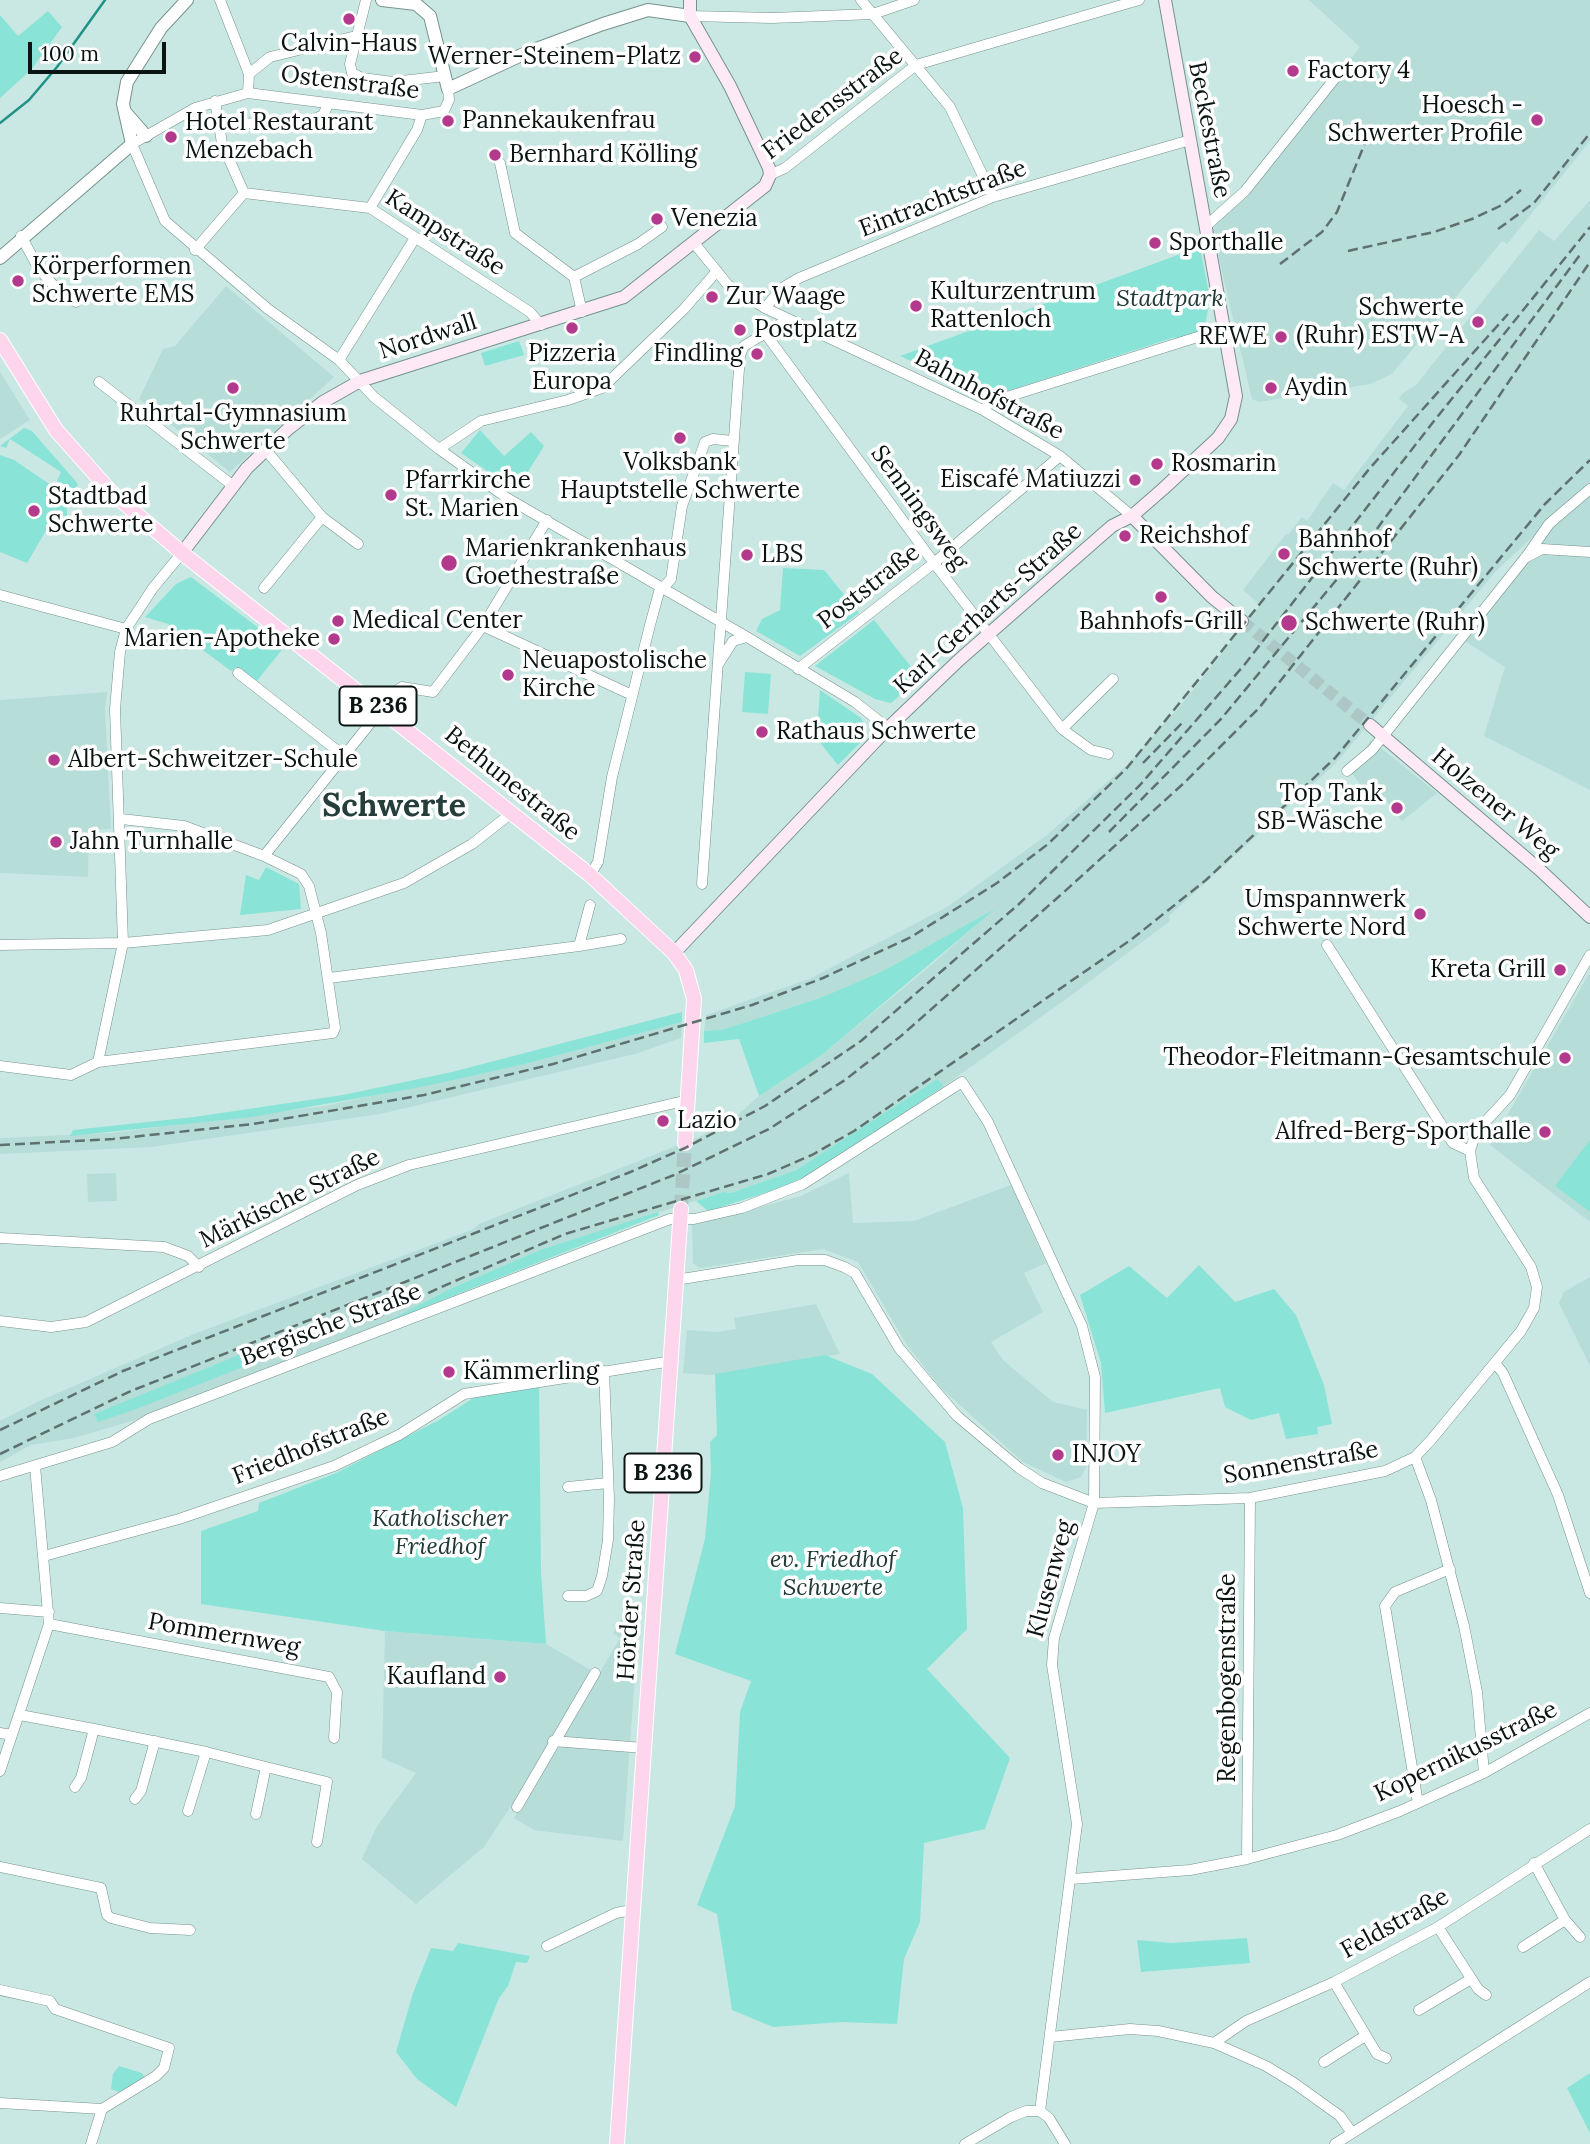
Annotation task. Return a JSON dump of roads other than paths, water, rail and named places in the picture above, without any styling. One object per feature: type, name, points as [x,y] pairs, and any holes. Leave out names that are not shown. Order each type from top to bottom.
[{"type":"main road","points":[[690,0],[690,16],[730,86],[770,175]]},
{"type":"main road","name":"Beckestraße","points":[[1132,516],[1218,438],[1231,419],[1236,396],[1165,0]]},
{"type":"main road","name":"Friedensstraße","points":[[694,243],[765,186],[770,175]]},
{"type":"main road","name":"Nordwall","points":[[360,381],[454,349],[624,298],[694,243]]},
{"type":"main road","name":"B 236","points":[[0,340],[56,430],[110,491],[182,553]]},
{"type":"main road","points":[[182,553],[232,485],[265,449],[306,413],[360,381]]},
{"type":"main road","name":"Bahnhofstraße","points":[[1132,516],[1212,597],[1242,621]]},
{"type":"main road","name":"Karl-Gerharts-Straße","points":[[674,953],[888,728],[1112,526],[1132,516]]},
{"type":"main road","name":"Bethunestraße","points":[[182,553],[513,812],[590,875],[674,953]]},
{"type":"main road","name":"Holzener Weg","points":[[1370,726],[1540,870],[1590,917]]},
{"type":"main road","name":"B 236","points":[[674,953],[686,970],[694,999],[685,1143]]},
{"type":"main road","name":"Hörder Straße","points":[[617,2144],[680,1214]]},
{"type":"street","points":[[132,144],[123,110],[123,93],[134,70],[161,29],[187,0]]},
{"type":"street","points":[[220,0],[249,74],[248,93]]},
{"type":"street","points":[[366,0],[351,64],[357,76],[393,82],[447,83],[603,23],[648,10],[662,0]]},
{"type":"street","points":[[382,0],[411,3],[426,10],[432,22],[447,83]]},
{"type":"street","points":[[861,0],[950,107],[993,197]]},
{"type":"street","points":[[648,10],[690,16],[873,15],[914,0]]},
{"type":"street","name":"Friedensstraße","points":[[770,175],[785,168],[916,65],[1139,0]]},
{"type":"street","points":[[249,74],[260,62],[279,52],[356,36]]},
{"type":"street","points":[[1206,226],[1245,191],[1340,72]]},
{"type":"street","name":"Ostenstraße","points":[[0,258],[21,236],[132,144],[195,108],[248,93],[422,115],[444,111],[449,100],[447,83]]},
{"type":"street","points":[[195,250],[244,193],[222,144],[215,101]]},
{"type":"street","points":[[218,123],[304,124],[323,115],[328,105]]},
{"type":"street","points":[[123,110],[146,136]]},
{"type":"street","points":[[370,208],[417,130],[422,115]]},
{"type":"street","name":"Eintrachtstraße","points":[[765,308],[782,288],[799,278],[993,197],[1189,140]]},
{"type":"street","name":"Nordwall","points":[[132,144],[165,221],[195,250],[268,309],[339,360],[360,381]]},
{"type":"street","points":[[500,163],[515,233],[575,277],[582,312]]},
{"type":"street","name":"Kampstraße","points":[[244,193],[370,208],[530,312],[541,325]]},
{"type":"street","points":[[575,277],[645,240],[662,227]]},
{"type":"street","points":[[21,236],[39,269],[55,287],[76,302]]},
{"type":"street","name":"Ostenstraße","points":[[0,249],[21,236]]},
{"type":"street","points":[[339,360],[415,238]]},
{"type":"street","points":[[694,243],[728,285],[787,320]]},
{"type":"street","points":[[439,449],[481,421],[602,388],[684,309],[717,271]]},
{"type":"street","points":[[702,884],[737,378],[744,346],[787,320]]},
{"type":"street","name":"Bahnhofstraße","points":[[787,320],[983,410],[1060,456],[1132,516]]},
{"type":"street","points":[[983,410],[991,402],[1223,329]]},
{"type":"street","name":"Senningsweg","points":[[765,333],[934,563],[1062,729],[1091,750],[1108,754]]},
{"type":"street","points":[[360,381],[374,397],[439,449],[507,498],[665,588],[855,702],[888,728]]},
{"type":"street","points":[[99,382],[232,485]]},
{"type":"street","points":[[590,875],[598,862],[612,777],[659,592],[671,579],[678,518],[705,442],[713,439],[733,441]]},
{"type":"street","points":[[265,449],[322,517],[358,544]]},
{"type":"street","name":"Poststraße","points":[[799,669],[934,563],[1060,456]]},
{"type":"street","points":[[1347,771],[1373,750],[1549,524],[1590,489]]},
{"type":"street","points":[[264,588],[322,517]]},
{"type":"street","points":[[264,856],[343,754],[402,687],[433,692],[483,626],[547,520]]},
{"type":"street","points":[[1525,558],[1542,549],[1590,552]]},
{"type":"street","points":[[98,1062],[123,943],[121,819],[115,709],[120,652],[126,629],[153,588],[182,553]]},
{"type":"street","points":[[0,595],[126,629]]},
{"type":"street","points":[[483,626],[632,695]]},
{"type":"street","points":[[718,663],[733,641],[747,637]]},
{"type":"street","points":[[238,673],[343,754]]},
{"type":"street","points":[[1062,729],[1114,680]]},
{"type":"street","points":[[0,945],[123,943],[268,930],[404,883],[472,844],[513,812]]},
{"type":"street","points":[[0,1066],[61,1076],[84,1070],[98,1062],[329,1035],[335,1028],[329,978],[309,886],[301,874],[264,856],[184,826],[121,819]]},
{"type":"street","points":[[579,946],[590,905]]},
{"type":"street","points":[[329,978],[621,939]]},
{"type":"street","points":[[1327,945],[1453,1143],[1470,1151],[1476,1132],[1510,1095],[1590,955]]},
{"type":"street","name":"Bergische Straße","points":[[0,1476],[112,1442],[149,1419],[680,1214],[694,1219],[742,1208],[803,1184],[962,1082]]},
{"type":"street","name":"Klusenweg","points":[[962,1082],[988,1122],[1090,1350],[1096,1426],[1094,1503],[1054,1639],[1052,1665],[1077,1824],[1040,2111]]},
{"type":"street","name":"Märkische Straße","points":[[0,1321],[51,1327],[86,1322],[357,1185],[409,1165],[688,1100]]},
{"type":"street","name":"Sonnenstraße","points":[[676,1279],[798,1260],[825,1260],[844,1267],[855,1273],[900,1348],[957,1416],[1018,1468],[1042,1483],[1094,1503],[1250,1498],[1352,1480],[1385,1471],[1415,1457],[1529,1320],[1537,1298],[1531,1267],[1474,1178],[1470,1151]]},
{"type":"street","points":[[0,1238],[164,1247],[188,1256],[199,1267]]},
{"type":"street","name":"Friedhofstraße","points":[[44,1556],[232,1502],[334,1466],[399,1435],[464,1394],[672,1361]]},
{"type":"street","points":[[1495,1363],[1503,1373],[1558,1495],[1590,1593]]},
{"type":"street","points":[[568,1596],[586,1596],[597,1591],[608,1540],[604,1371]]},
{"type":"street","points":[[1415,1457],[1450,1569],[1476,1692],[1484,1773]]},
{"type":"street","points":[[0,1771],[48,1624],[35,1466]]},
{"type":"street","points":[[568,1487],[608,1483]]},
{"type":"street","name":"Regenbogenstraße","points":[[1247,1859],[1250,1498]]},
{"type":"street","points":[[1418,1803],[1385,1606],[1395,1592],[1450,1569]]},
{"type":"street","points":[[0,1608],[49,1612]]},
{"type":"street","name":"Pommernweg","points":[[48,1624],[329,1676],[337,1692],[334,1738]]},
{"type":"street","points":[[517,1807],[595,1673]]},
{"type":"street","name":"Kopernikusstraße","points":[[1072,1879],[1190,1870],[1247,1859],[1337,1835],[1484,1773],[1590,1713]]},
{"type":"street","points":[[20,1715],[206,1752],[327,1783]]},
{"type":"street","points":[[75,1787],[81,1778],[94,1729]]},
{"type":"street","points":[[0,1733],[12,1735]]},
{"type":"street","points":[[135,1799],[141,1791],[155,1741]]},
{"type":"street","points":[[553,1741],[644,1748]]},
{"type":"street","points":[[188,1811],[206,1752]]},
{"type":"street","points":[[256,1814],[266,1767]]},
{"type":"street","points":[[317,1842],[327,1783],[324,1769]]},
{"type":"street","name":"Feldstraße","points":[[1213,2043],[1225,2038],[1246,2021],[1334,1982],[1438,1927],[1590,1829]]},
{"type":"street","points":[[1534,1863],[1565,1920],[1580,1937]]},
{"type":"street","points":[[0,1867],[101,1888],[107,1914],[111,1918],[150,1928],[190,1930]]},
{"type":"street","points":[[547,1946],[616,1913],[632,1910]]},
{"type":"street","points":[[1523,1947],[1565,1920]]},
{"type":"street","points":[[1438,1927],[1471,1979],[1486,1995]]},
{"type":"street","points":[[1419,2010],[1471,1979]]},
{"type":"street","points":[[1334,1982],[1377,2054],[1386,2058]]},
{"type":"street","points":[[1335,2144],[1590,1982]]},
{"type":"street","points":[[0,1990],[50,2001],[55,2009],[169,2048],[164,2068],[156,2076],[102,2109],[0,2103]]},
{"type":"street","points":[[1050,2037],[1130,2029],[1158,2031],[1213,2043],[1266,2066],[1294,2083],[1340,2116],[1352,2133]]},
{"type":"street","points":[[1324,2062],[1365,2036]]},
{"type":"street","points":[[91,2144],[102,2109]]},
{"type":"street","points":[[965,2144],[1026,2111],[1040,2111],[1049,2118],[1065,2144]]},
{"type":"waterway","points":[[0,123],[29,100],[57,67],[105,0]]},
{"type":"tunnel","points":[[1242,621],[1370,725]]},
{"type":"tunnel","points":[[681,1209],[685,1143]]},
{"type":"railway","points":[[1280,264],[1322,232],[1337,212],[1369,133]]},
{"type":"railway","points":[[1498,229],[1534,203],[1590,133]]},
{"type":"railway","points":[[1348,251],[1434,232],[1472,219],[1502,205],[1521,190]]},
{"type":"railway","points":[[0,1430],[123,1371],[628,1173],[685,1148],[765,1106],[861,1041],[1019,904],[1140,785],[1245,664],[1434,421],[1590,227]]},
{"type":"railway","points":[[1109,832],[1221,719],[1362,549],[1582,252]]},
{"type":"railway","points":[[0,1454],[131,1391],[674,1175],[769,1129],[845,1080],[901,1036],[1064,892],[1184,783],[1259,708],[1459,455],[1590,262]]},
{"type":"railway","points":[[0,1145],[113,1139],[253,1124],[424,1095],[553,1064],[752,1005],[823,978],[911,937],[997,883],[1048,844],[1126,769],[1370,468],[1508,314]]},
{"type":"railway","points":[[374,1319],[565,1234],[768,1174],[812,1155],[854,1131],[1132,939],[1206,880],[1335,758],[1545,504],[1590,460]]},
{"type":"railway","points":[[1143,763],[1182,723]]},
{"type":"place","name":"Calvin-Haus","points":[[349,19]]},
{"type":"place","name":"Werner-Steinem-Platz","points":[[695,57]]},
{"type":"place","name":"Factory 4","points":[[1293,71]]},
{"type":"place","name":"Hoesch - Schwerter Profile","points":[[1537,120]]},
{"type":"place","name":"Pannekaukenfrau","points":[[448,121]]},
{"type":"place","name":"Hotel Restaurant Menzebach","points":[[171,137]]},
{"type":"place","name":"Bernhard Kölling","points":[[495,155]]},
{"type":"place","name":"Venezia","points":[[657,219]]},
{"type":"place","name":"Sporthalle","points":[[1155,243]]},
{"type":"place","name":"Körperformen Schwerte EMS","points":[[18,281]]},
{"type":"place","name":"Zur Waage","points":[[712,297]]},
{"type":"place","name":"Kulturzentrum Rattenloch","points":[[916,306]]},
{"type":"place","name":"Schwerte (Ruhr) ESTW-A","points":[[1478,322]]},
{"type":"place","name":"Pizzeria Europa","points":[[572,328]]},
{"type":"place","name":"Postplatz","points":[[740,330]]},
{"type":"place","name":"REWE","points":[[1281,337]]},
{"type":"place","name":"Findling","points":[[757,354]]},
{"type":"place","name":"Ruhrtal-Gymnasium Schwerte","points":[[233,388]]},
{"type":"place","name":"Aydin","points":[[1271,388]]},
{"type":"place","name":"Volksbank Hauptstelle Schwerte","points":[[680,438]]},
{"type":"place","name":"Rosmarin","points":[[1157,464]]},
{"type":"place","name":"Eiscafé Matiuzzi","points":[[1135,480]]},
{"type":"place","name":"Pfarrkirche St. Marien","points":[[391,495]]},
{"type":"place","name":"Stadtbad Schwerte","points":[[34,511]]},
{"type":"place","name":"Reichshof","points":[[1125,536]]},
{"type":"place","name":"Bahnhof Schwerte (Ruhr)","points":[[1284,554]]},
{"type":"place","name":"LBS","points":[[747,555]]},
{"type":"place","name":"Marienkrankenhaus Goethestraße","points":[[449,563]]},
{"type":"place","name":"Bahnhofs-Grill","points":[[1161,597]]},
{"type":"place","name":"Medical Center","points":[[338,621]]},
{"type":"place","name":"Schwerte (Ruhr)","points":[[1289,623]]},
{"type":"place","name":"Marien-Apotheke","points":[[334,639]]},
{"type":"place","name":"Neuapostolische Kirche","points":[[508,675]]},
{"type":"place","name":"Rathaus Schwerte","points":[[762,732]]},
{"type":"place","name":"Albert-Schweitzer-Schule","points":[[54,760]]},
{"type":"place","name":"Top Tank SB-Wäsche","points":[[1397,808]]},
{"type":"place","name":"Jahn Turnhalle","points":[[56,842]]},
{"type":"place","name":"Umspannwerk Schwerte Nord","points":[[1420,914]]},
{"type":"place","name":"Kreta Grill","points":[[1560,970]]},
{"type":"place","name":"Theodor-Fleitmann-Gesamtschule","points":[[1565,1058]]},
{"type":"place","name":"Lazio","points":[[663,1121]]},
{"type":"place","name":"Alfred-Berg-Sporthalle","points":[[1545,1132]]},
{"type":"place","name":"Kämmerling","points":[[449,1372]]},
{"type":"place","name":"INJOY","points":[[1058,1455]]},
{"type":"place","name":"Kaufland","points":[[500,1677]]},
{"type":"district","name":"Schwerte","points":[[394,807]]},
{"type":"park label","name":"Stadtpark","points":[[1170,299]]},
{"type":"park label","name":"Katholischer Friedhof","points":[[440,1533]]},
{"type":"park label","name":"ev. Friedhof Schwerte","points":[[833,1574]]}]
